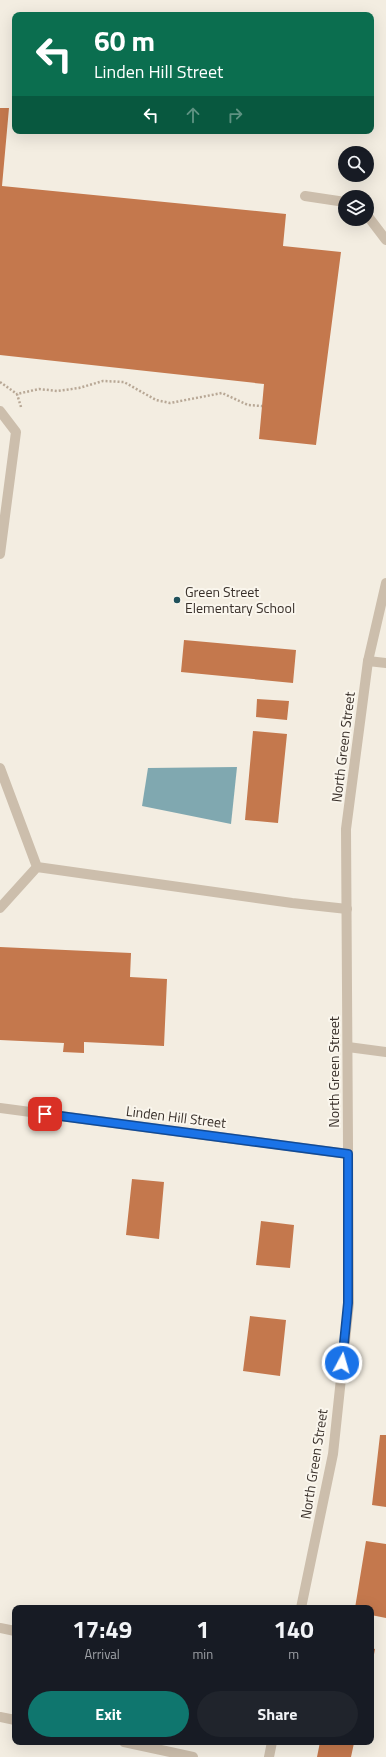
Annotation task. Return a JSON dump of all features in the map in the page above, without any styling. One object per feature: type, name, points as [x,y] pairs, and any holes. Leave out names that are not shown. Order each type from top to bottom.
[{"type":"street","points":[[305,196],[338,201]]},
{"type":"street","points":[[374,224],[386,240]]},
{"type":"street","points":[[0,411],[16,432],[0,554]]},
{"type":"street","name":"North Green Street","points":[[302,1605],[333,1454],[348,1303],[346,830],[368,661],[386,584]]},
{"type":"street","points":[[368,661],[386,663]]},
{"type":"street","points":[[0,768],[37,867]]},
{"type":"street","points":[[37,867],[292,903],[347,909]]},
{"type":"street","points":[[0,908],[37,867]]},
{"type":"street","points":[[348,1047],[386,1052]]},
{"type":"street","name":"Linden Hill Street","points":[[0,1108],[348,1154]]},
{"type":"street","points":[[0,1628],[12,1630]]},
{"type":"street","points":[[0,1717],[12,1719]]},
{"type":"street","points":[[138,1745],[193,1757]]},
{"type":"street","points":[[269,1757],[271,1745]]},
{"type":"path","points":[[17,394],[39,389],[57,391],[79,388],[103,381],[124,382],[156,400],[170,403],[222,393],[248,405],[262,406]]},
{"type":"path","points":[[0,382],[17,394],[22,412]]},
{"type":"water","points":[[237,767],[231,824],[142,806],[148,768]]},
{"type":"building","points":[[0,108],[9,108],[2,186],[286,214],[283,246],[341,252],[316,445],[259,439],[264,384],[0,355]]},
{"type":"building","points":[[184,640],[296,650],[293,683],[181,672]]},
{"type":"building","points":[[257,699],[289,701],[287,720],[256,717]]},
{"type":"building","points":[[253,731],[287,734],[278,823],[245,820]]},
{"type":"building","points":[[0,947],[131,953],[130,977],[167,979],[164,1046],[84,1042],[84,1053],[63,1052],[64,1043],[0,1040]]},
{"type":"building","points":[[132,1179],[164,1182],[159,1239],[126,1235]]},
{"type":"building","points":[[261,1221],[294,1225],[290,1268],[256,1265]]},
{"type":"building","points":[[250,1316],[286,1320],[280,1376],[243,1371]]},
{"type":"building","points":[[380,1435],[386,1435],[386,1507],[372,1505]]},
{"type":"building","points":[[366,1541],[386,1544],[386,1618],[374,1616],[374,1605],[355,1605]]},
{"type":"building","points":[[319,1745],[354,1745],[351,1757],[317,1757]]},
{"type":"place","name":"Green Street Elementary School","points":[[177,600]]},
{"type":"route","points":[[45,1114],[348,1154],[348,1303],[342,1363]]}]
